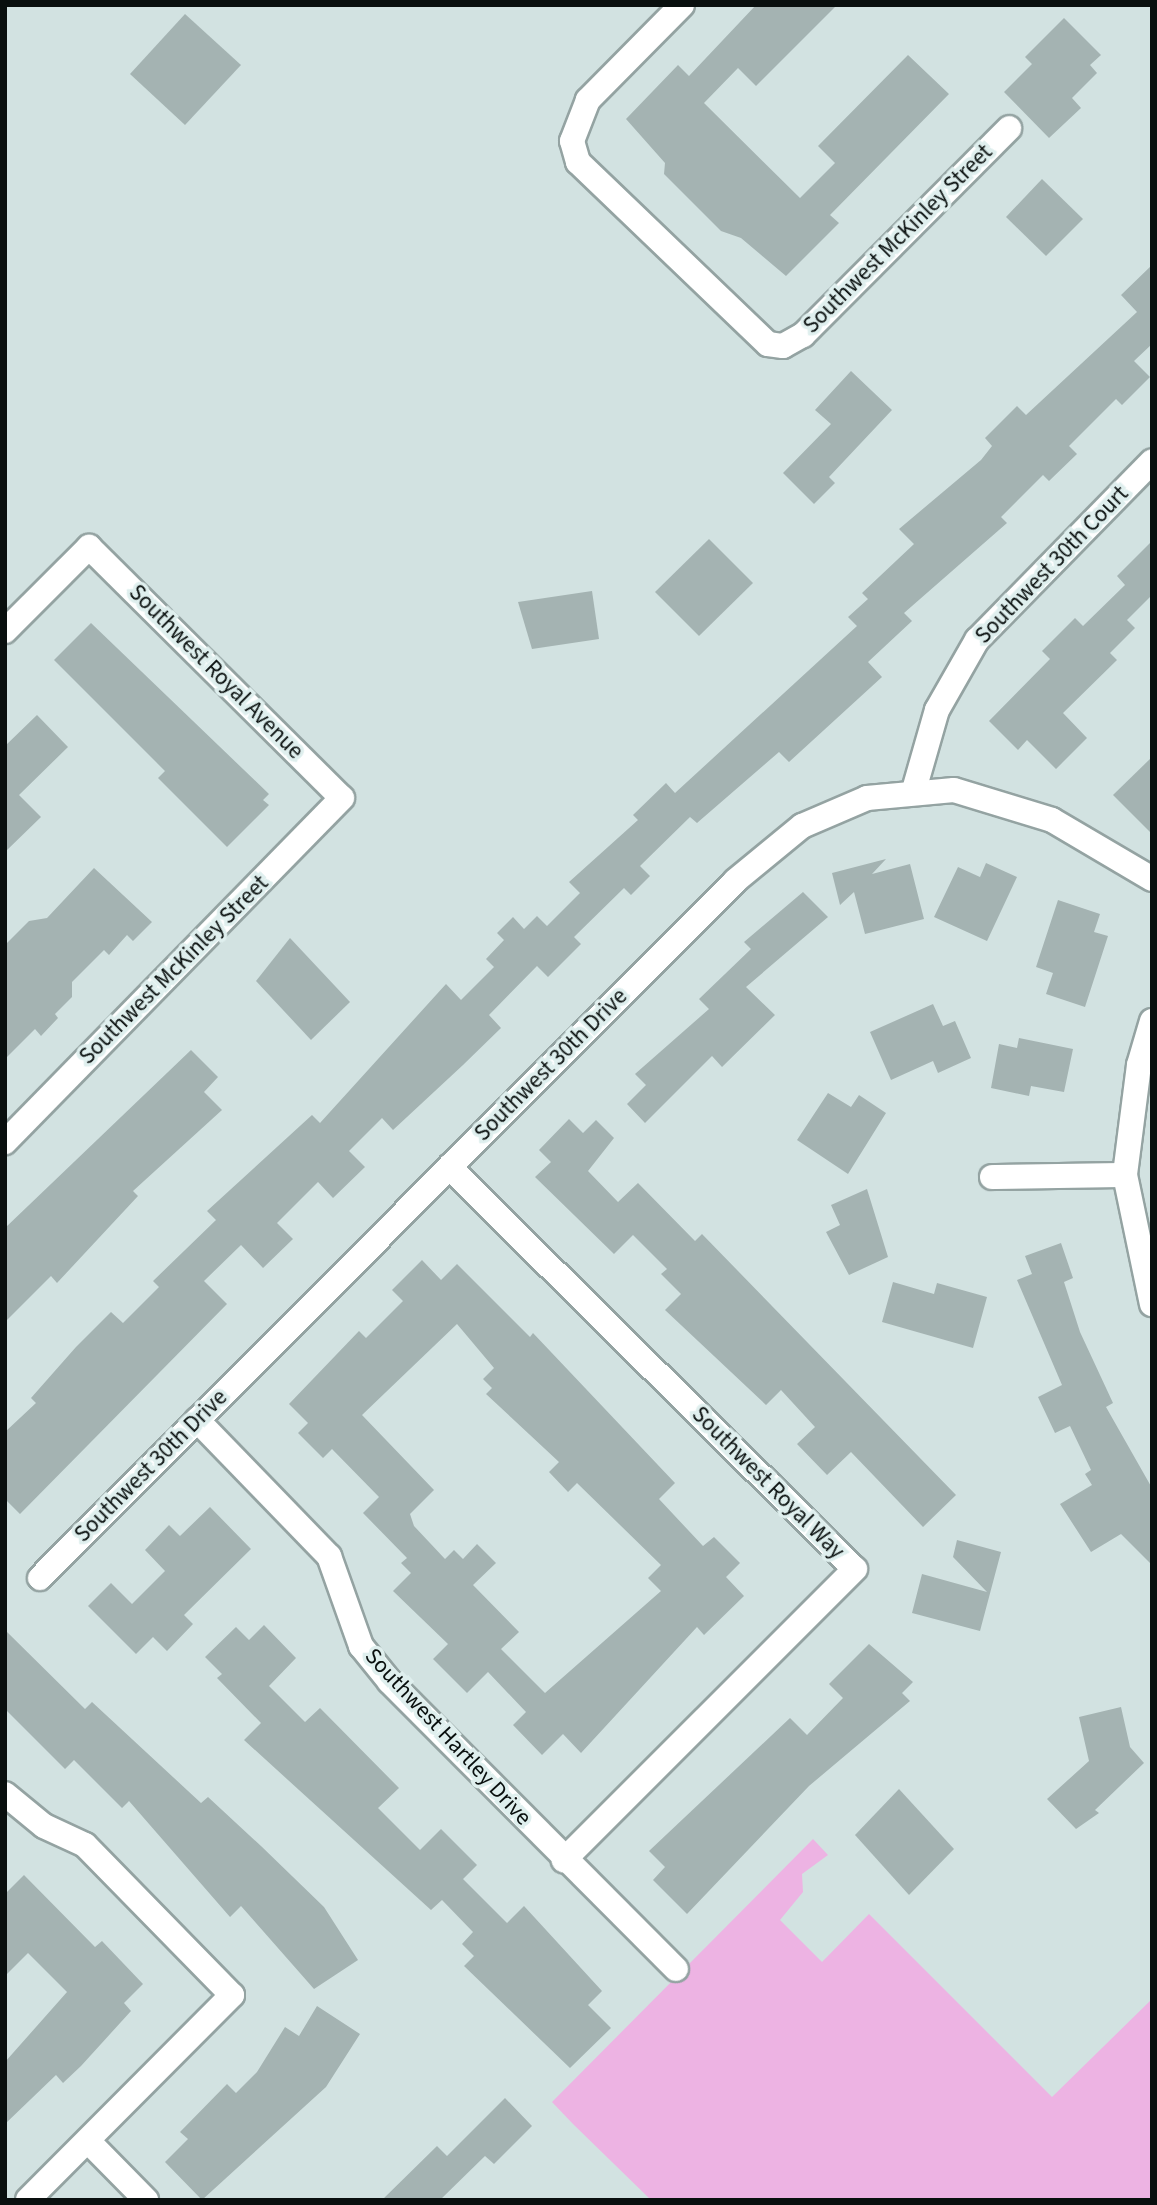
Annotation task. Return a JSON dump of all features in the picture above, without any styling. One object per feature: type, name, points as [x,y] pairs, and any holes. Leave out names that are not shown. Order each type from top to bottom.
[{"type":"street","name":"Southwest McKinley Street","points":[[682,5],[588,100],[572,141],[578,162],[752,334],[783,346],[803,335],[1009,128]]},
{"type":"street","name":"Southwest 30th Court","points":[[914,790],[937,710],[977,640],[1152,461]]},
{"type":"street","name":"Southwest Royal Avenue","points":[[5,631],[89,547],[342,798]]},
{"type":"street","name":"Southwest 30th Drive","points":[[40,1577],[769,848],[832,809],[914,790],[954,790],[1013,803],[1152,878]]},
{"type":"street","name":"Southwest McKinley Street","points":[[5,1142],[342,798]]},
{"type":"street","points":[[1152,1021],[1139,1065],[1125,1174],[1152,1304]]},
{"type":"street","name":"Southwest Royal Way","points":[[449,1167],[855,1569],[564,1860]]},
{"type":"street","points":[[992,1177],[1125,1174]]},
{"type":"street","name":"Southwest Hartley Drive","points":[[197,1420],[329,1556],[361,1646],[390,1682],[564,1860],[676,1969]]},
{"type":"street","points":[[5,1794],[44,1826],[85,1845],[232,1995],[28,2200]]},
{"type":"street","points":[[88,2140],[146,2200]]},
{"type":"shaded area","points":[[813,1839],[828,1855],[802,1874],[803,1892],[780,1920],[822,1962],[869,1914],[1052,2097],[1152,1999],[1152,2200],[651,2200],[552,2102]]},
{"type":"building","points":[[756,5],[837,5],[756,86],[738,68],[704,103],[800,198],[835,163],[818,146],[908,55],[949,94],[830,215],[839,223],[786,276],[741,238],[721,231],[664,174],[665,163],[626,119],[678,65],[689,76]]},
{"type":"building","points":[[185,14],[241,65],[185,125],[130,74]]},
{"type":"building","points":[[1064,18],[1101,55],[1090,65],[1097,73],[1072,98],[1081,108],[1049,138],[1004,92],[1032,64],[1025,57]]},
{"type":"building","points":[[1042,179],[1083,219],[1046,256],[1006,217]]},
{"type":"building","points":[[1152,265],[1152,344],[1134,361],[1150,377],[1122,405],[1116,399],[1069,446],[1077,454],[1049,481],[1043,475],[1001,517],[1007,523],[904,613],[912,621],[868,662],[882,677],[789,762],[779,752],[697,823],[690,817],[640,866],[650,876],[631,895],[624,888],[574,937],[581,944],[548,977],[537,966],[489,1015],[501,1028],[393,1130],[382,1118],[349,1151],[365,1167],[333,1198],[318,1182],[277,1223],[293,1239],[263,1268],[241,1245],[204,1281],[227,1304],[20,1514],[5,1499],[5,1432],[36,1403],[31,1398],[76,1347],[111,1312],[123,1323],[159,1287],[153,1281],[216,1220],[207,1211],[312,1115],[320,1123],[446,984],[461,1000],[494,967],[486,959],[504,940],[497,933],[513,917],[524,929],[537,916],[547,926],[580,893],[569,882],[638,820],[633,815],[666,783],[675,793],[857,626],[848,617],[868,599],[862,593],[914,544],[899,529],[981,460],[992,446],[985,438],[1017,406],[1026,415],[1137,312],[1121,295]]},
{"type":"building","points":[[851,371],[892,410],[829,477],[835,483],[814,504],[783,473],[831,424],[815,410]]},
{"type":"building","points":[[709,539],[753,583],[699,636],[655,592]]},
{"type":"building","points":[[1152,541],[1152,595],[1127,620],[1135,628],[1110,653],[1117,660],[1063,713],[1087,738],[1056,769],[1027,740],[1018,750],[989,721],[1050,659],[1042,651],[1075,618],[1083,626],[1125,585],[1117,576]]},
{"type":"building","points":[[592,591],[599,639],[532,649],[518,602]]},
{"type":"building","points":[[91,623],[269,794],[263,800],[269,805],[227,847],[158,778],[165,771],[54,660]]},
{"type":"building","points":[[37,715],[68,747],[19,795],[41,817],[5,852],[5,746]]},
{"type":"building","points":[[1152,757],[1152,834],[1113,795]]},
{"type":"building","points":[[886,859],[872,874],[910,864],[924,919],[865,934],[854,892],[840,905],[832,873]]},
{"type":"building","points":[[986,863],[1017,877],[987,941],[934,917],[958,867],[980,877]]},
{"type":"building","points":[[94,868],[152,922],[133,941],[127,935],[109,955],[104,950],[72,982],[72,997],[55,1014],[58,1018],[41,1036],[35,1029],[5,1059],[5,945],[29,921],[47,918]]},
{"type":"building","points":[[803,892],[828,917],[746,987],[775,1015],[722,1067],[712,1056],[645,1123],[627,1104],[646,1085],[635,1074],[709,1009],[699,999],[751,949],[744,942]]},
{"type":"building","points":[[1058,900],[1100,914],[1094,932],[1108,936],[1085,1007],[1046,994],[1053,973],[1036,967]]},
{"type":"building","points":[[290,938],[350,1002],[311,1040],[256,981]]},
{"type":"building","points":[[933,1004],[943,1026],[955,1021],[971,1058],[938,1073],[933,1061],[891,1080],[870,1032]]},
{"type":"building","points":[[1019,1038],[1073,1049],[1064,1092],[1031,1086],[1029,1096],[991,1088],[999,1044],[1017,1048]]},
{"type":"building","points":[[191,1050],[218,1077],[204,1092],[222,1110],[133,1191],[138,1196],[57,1283],[51,1276],[5,1322],[5,1228]]},
{"type":"building","points":[[828,1093],[851,1107],[859,1095],[886,1113],[848,1174],[797,1140]]},
{"type":"building","points":[[569,1119],[583,1133],[596,1120],[614,1138],[588,1171],[618,1202],[638,1183],[695,1241],[702,1234],[956,1495],[923,1527],[851,1452],[827,1475],[797,1444],[815,1427],[781,1390],[766,1405],[665,1310],[681,1294],[661,1274],[667,1269],[633,1235],[614,1254],[535,1177],[551,1162],[539,1150]]},
{"type":"building","points":[[867,1189],[888,1257],[849,1275],[826,1232],[840,1225],[831,1205]]},
{"type":"building","points":[[1061,1243],[1073,1278],[1064,1282],[1080,1332],[1113,1403],[1106,1407],[1152,1488],[1152,1565],[1121,1534],[1091,1552],[1060,1504],[1092,1485],[1085,1474],[1091,1470],[1070,1426],[1055,1433],[1038,1397],[1062,1385],[1017,1280],[1032,1274],[1025,1256]]},
{"type":"building","points":[[422,1260],[441,1280],[457,1264],[530,1337],[533,1333],[675,1483],[659,1499],[703,1546],[714,1537],[740,1563],[726,1577],[744,1596],[704,1635],[697,1627],[581,1753],[563,1734],[542,1755],[513,1725],[526,1712],[488,1672],[467,1693],[433,1659],[448,1644],[393,1591],[411,1573],[401,1563],[407,1558],[363,1513],[379,1497],[332,1449],[323,1458],[298,1433],[308,1423],[289,1404],[359,1331],[366,1338],[403,1301],[392,1290]],"holes":[[[457,1324],[494,1368],[483,1379],[492,1388],[486,1394],[559,1462],[549,1472],[568,1492],[577,1483],[661,1565],[648,1578],[661,1591],[545,1693],[501,1649],[519,1632],[473,1585],[496,1563],[477,1544],[463,1559],[454,1550],[445,1559],[414,1526],[410,1514],[434,1490],[362,1415]]]},
{"type":"building","points":[[893,1282],[934,1294],[937,1283],[987,1297],[973,1348],[882,1322]]},
{"type":"building","points":[[210,1507],[251,1549],[184,1615],[193,1624],[167,1651],[153,1637],[136,1654],[88,1606],[111,1583],[132,1604],[165,1571],[145,1550],[169,1525],[180,1536]]},
{"type":"building","points":[[957,1540],[1001,1552],[980,1631],[912,1613],[922,1574],[987,1592],[953,1557]]},
{"type":"building","points":[[264,1625],[296,1658],[269,1686],[305,1722],[320,1708],[399,1788],[378,1808],[420,1850],[441,1829],[477,1865],[463,1879],[507,1923],[524,1906],[602,1991],[588,2005],[611,2028],[570,2068],[464,1966],[474,1956],[462,1944],[473,1932],[442,1900],[431,1910],[244,1740],[261,1723],[217,1678],[222,1674],[205,1657],[236,1627],[249,1640]]},
{"type":"building","points":[[5,1630],[85,1709],[92,1702],[201,1803],[208,1797],[261,1846],[324,1907],[358,1960],[314,1989],[241,1906],[230,1917],[129,1801],[122,1808],[74,1760],[65,1769],[5,1709]]},
{"type":"building","points":[[869,1644],[913,1682],[902,1693],[910,1701],[809,1786],[687,1914],[653,1880],[665,1867],[649,1851],[790,1718],[807,1735],[843,1698],[829,1684]]},
{"type":"building","points":[[1121,1707],[1130,1747],[1144,1763],[1095,1810],[1099,1813],[1076,1829],[1047,1799],[1089,1761],[1079,1717]]},
{"type":"building","points":[[899,1789],[954,1849],[909,1895],[855,1835]]},
{"type":"building","points":[[24,1875],[95,1947],[102,1941],[143,1984],[124,2003],[131,2011],[81,2066],[63,2083],[56,2075],[5,2124],[5,2062],[67,1992],[28,1953],[5,1976],[5,1894]]},
{"type":"building","points":[[317,2006],[360,2034],[326,2087],[202,2200],[165,2162],[188,2139],[180,2132],[227,2084],[236,2093],[257,2072],[285,2027],[299,2036]]},
{"type":"building","points":[[505,2098],[532,2126],[494,2164],[485,2156],[440,2200],[382,2200],[437,2146],[447,2156]]}]
